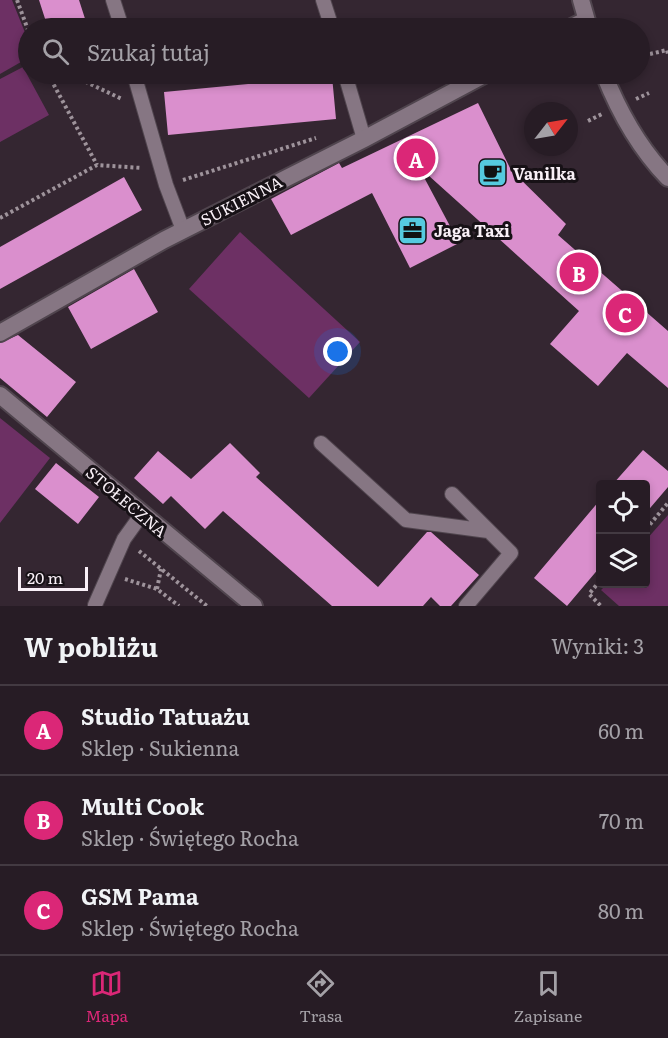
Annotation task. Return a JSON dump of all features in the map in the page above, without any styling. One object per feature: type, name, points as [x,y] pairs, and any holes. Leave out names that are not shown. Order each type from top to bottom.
[{"type":"street","points":[[581,0],[586,18]]},
{"type":"street","name":"SUKIENNA","points":[[0,333],[183,230],[467,84]]},
{"type":"street","points":[[608,84],[617,107],[651,160],[668,177]]},
{"type":"street","name":"STOŁECZNA","points":[[0,395],[254,606]]},
{"type":"lane","points":[[114,0],[119,18]]},
{"type":"lane","points":[[323,0],[329,18]]},
{"type":"lane","points":[[137,84],[166,185],[183,230]]},
{"type":"lane","points":[[348,84],[364,139]]},
{"type":"lane","points":[[321,442],[406,520],[488,531]]},
{"type":"lane","points":[[452,494],[511,553],[466,606]]},
{"type":"lane","points":[[95,604],[124,539],[142,514]]},
{"type":"path","points":[[17,0],[24,18]]},
{"type":"path","points":[[650,54],[667,50],[668,54]]},
{"type":"path","points":[[53,84],[97,165]]},
{"type":"path","points":[[89,84],[122,100],[120,91]]},
{"type":"path","points":[[166,185],[326,135]]},
{"type":"path","points":[[0,218],[97,165],[143,168],[146,177]]},
{"type":"path","points":[[650,523],[668,503]]},
{"type":"path","points":[[132,545],[207,606]]},
{"type":"path","points":[[157,589],[161,569]]},
{"type":"path","points":[[121,577],[157,589],[179,606]]},
{"type":"path","points":[[596,586],[589,594],[602,606]]},
{"type":"shaded area","points":[[0,0],[12,0],[19,18],[18,64],[0,74]]},
{"type":"shaded area","points":[[18,70],[18,84],[32,84],[49,115],[0,142],[0,79]]},
{"type":"shaded area","points":[[240,232],[360,342],[309,398],[189,289]]},
{"type":"shaded area","points":[[0,418],[50,458],[0,523]]},
{"type":"shaded area","points":[[668,515],[668,606],[619,606],[601,590],[603,588],[650,588],[650,535]]},
{"type":"building","points":[[39,0],[79,0],[85,18],[45,18]]},
{"type":"building","points":[[248,84],[333,84],[336,119],[168,135],[164,92]]},
{"type":"building","points":[[478,103],[511,170],[566,224],[558,235],[668,331],[668,388],[627,353],[598,386],[550,344],[579,311],[418,166],[459,243],[410,268],[372,193],[291,235],[271,199],[339,163],[342,168]]},
{"type":"building","points":[[124,177],[142,210],[0,289],[0,247]]},
{"type":"building","points":[[134,269],[158,312],[91,349],[68,307]]},
{"type":"building","points":[[18,335],[76,382],[47,417],[0,378],[0,343]]},
{"type":"building","points":[[230,443],[260,473],[256,477],[378,587],[427,532],[431,532],[479,575],[451,606],[440,606],[431,597],[423,606],[332,606],[223,511],[205,529],[171,496],[163,504],[134,478],[158,451],[191,479]]},
{"type":"building","points":[[643,450],[668,471],[668,487],[650,508],[650,480],[617,480]]},
{"type":"building","points":[[56,463],[99,497],[78,524],[35,489]]},
{"type":"building","points":[[596,505],[596,572],[567,606],[534,578]]},
{"type":"place","name":"Studio Tatuażu","points":[[416,158]]},
{"type":"place","name":"Vanilka","points":[[492,173]]},
{"type":"place","name":"Jaga Taxi","points":[[413,230]]},
{"type":"place","name":"Multi Cook","points":[[579,272]]},
{"type":"place","name":"GSM Pama","points":[[625,313]]}]
